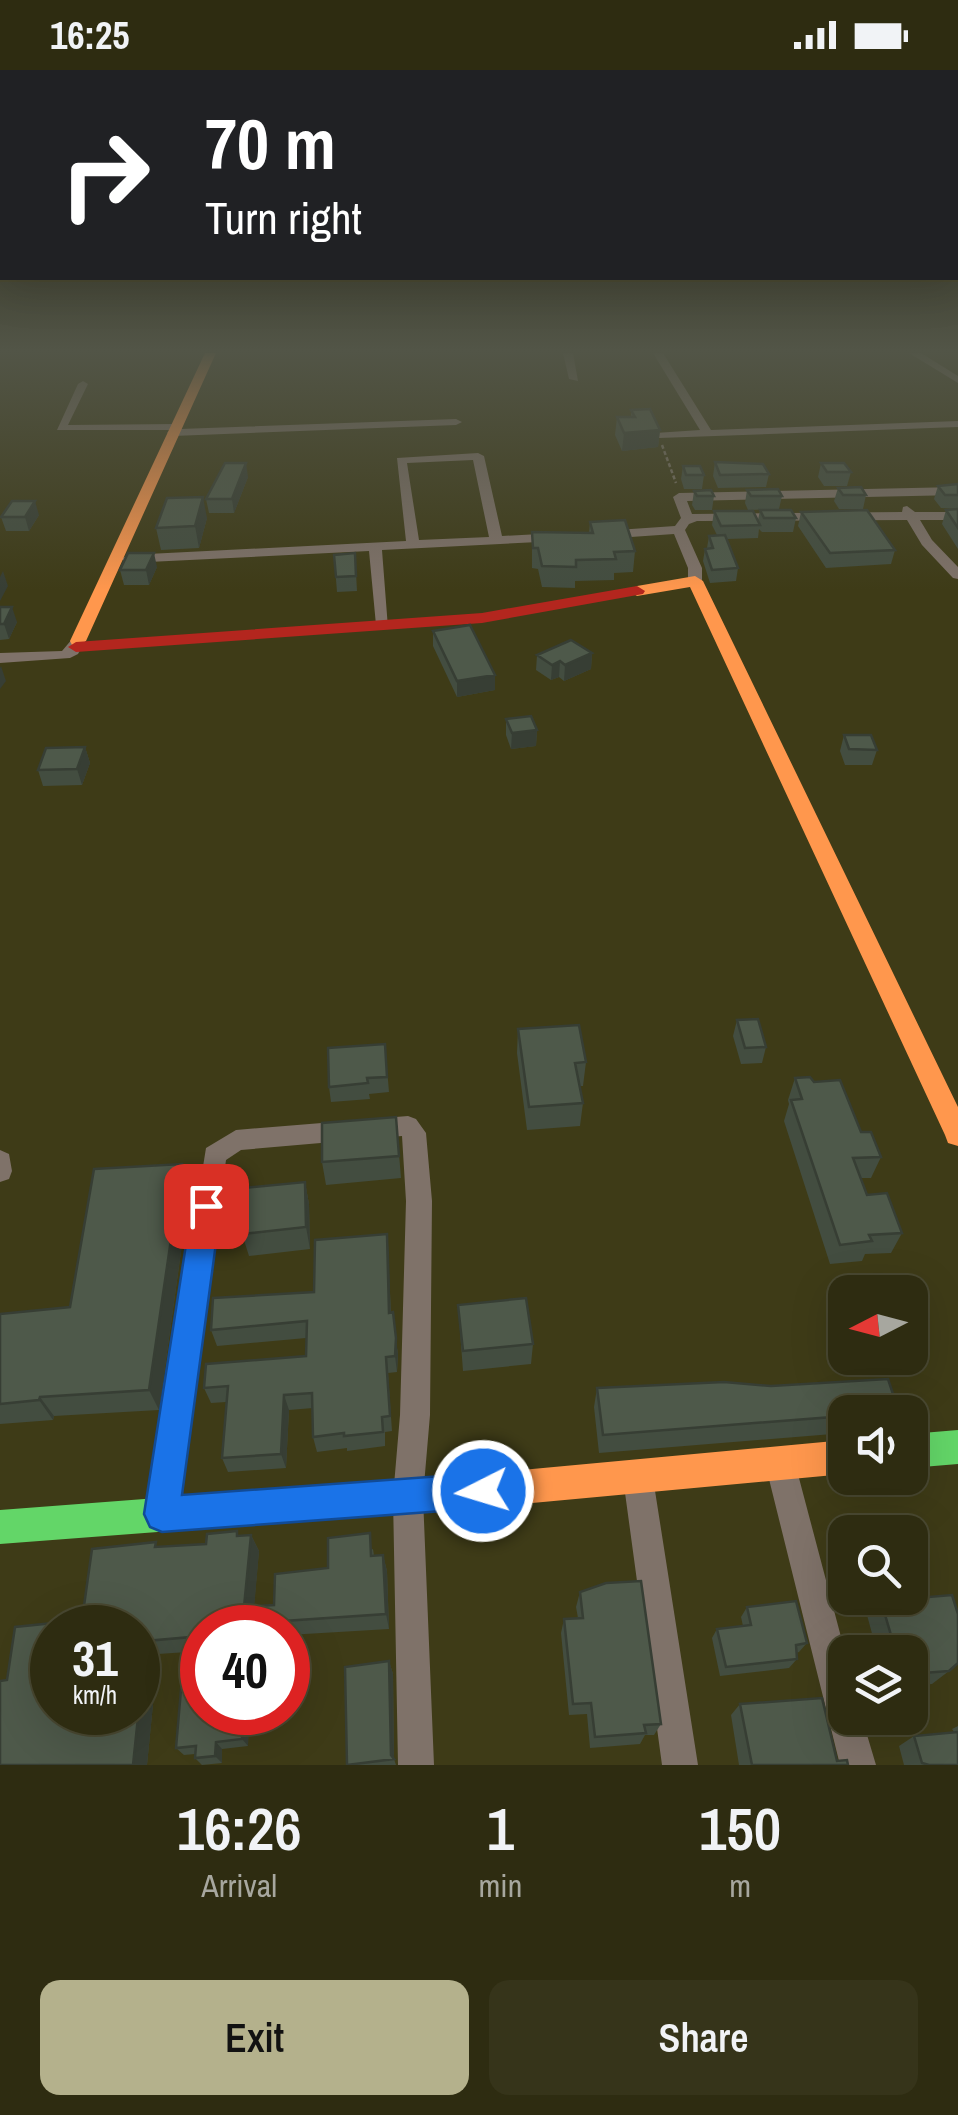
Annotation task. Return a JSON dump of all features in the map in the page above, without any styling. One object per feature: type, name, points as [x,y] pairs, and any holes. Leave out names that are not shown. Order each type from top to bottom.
[{"type":"street","points":[[77,644],[112,560],[174,432]]},
{"type":"street","points":[[660,435],[732,432]]},
{"type":"street","points":[[413,546],[400,460],[478,456],[498,541]]},
{"type":"street","points":[[958,490],[680,497],[695,581],[958,1135]]},
{"type":"street","points":[[894,492],[927,542],[958,575]]},
{"type":"street","points":[[585,536],[684,525],[958,516]]},
{"type":"street","points":[[112,560],[566,537]]},
{"type":"street","points":[[375,548],[383,625]]},
{"type":"street","points":[[0,658],[60,656],[77,644],[383,625],[550,609],[695,581]]},
{"type":"street","points":[[162,1514],[216,1155],[236,1140],[408,1126],[414,1133],[418,1200],[415,1414],[408,1496],[416,1765]]},
{"type":"street","points":[[0,1162],[0,1171]]},
{"type":"street","points":[[928,1449],[958,1446]]},
{"type":"street","points":[[0,1527],[638,1478],[828,1459]]},
{"type":"street","points":[[780,1463],[828,1651]]},
{"type":"street","points":[[638,1478],[680,1765]]},
{"type":"street","points":[[850,1735],[858,1765]]},
{"type":"path","points":[[660,435],[680,497]]},
{"type":"building","points":[[715,462],[763,464],[769,474],[720,475]]},
{"type":"building","points":[[225,463],[246,463],[232,499],[206,499]]},
{"type":"building","points":[[821,463],[844,463],[851,472],[827,472]]},
{"type":"building","points":[[683,466],[700,466],[704,475],[686,475]]},
{"type":"building","points":[[958,484],[958,495],[945,495],[938,486]]},
{"type":"building","points":[[861,487],[866,495],[843,495],[838,488]]},
{"type":"building","points":[[778,489],[782,496],[751,496],[747,490]]},
{"type":"building","points":[[711,490],[714,496],[697,496],[694,491]]},
{"type":"building","points":[[203,497],[195,526],[156,528],[167,498]]},
{"type":"building","points":[[12,501],[35,501],[25,517],[1,517]]},
{"type":"building","points":[[958,509],[958,528],[946,510]]},
{"type":"building","points":[[760,510],[791,510],[796,518],[764,518]]},
{"type":"building","points":[[867,510],[895,550],[830,553],[801,512]]},
{"type":"building","points":[[714,511],[753,511],[760,525],[721,526]]},
{"type":"building","points":[[625,520],[635,551],[614,552],[616,559],[576,560],[576,567],[542,566],[538,548],[533,548],[532,532],[593,533],[590,522]]},
{"type":"building","points":[[725,535],[738,568],[712,570],[705,549],[713,548],[709,536]]},
{"type":"building","points":[[128,553],[154,553],[146,570],[120,570]]},
{"type":"building","points":[[355,553],[356,576],[336,577],[334,555]]},
{"type":"building","points":[[0,607],[12,607],[4,624],[0,624]]},
{"type":"building","points":[[470,625],[495,675],[457,681],[433,631]]},
{"type":"building","points":[[571,640],[592,653],[565,665],[560,661],[552,665],[537,655]]},
{"type":"building","points":[[531,716],[537,730],[512,733],[506,719]]},
{"type":"building","points":[[844,735],[871,735],[877,750],[849,749]]},
{"type":"building","points":[[85,747],[77,769],[38,770],[46,748]]},
{"type":"building","points":[[758,1019],[766,1047],[745,1048],[737,1020]]},
{"type":"building","points":[[579,1025],[586,1062],[575,1063],[583,1103],[529,1107],[518,1029]]},
{"type":"building","points":[[385,1044],[387,1077],[329,1087],[328,1048]]},
{"type":"building","points":[[810,1077],[814,1082],[840,1080],[861,1132],[871,1132],[881,1157],[853,1158],[867,1195],[887,1193],[902,1233],[869,1235],[872,1241],[840,1245],[791,1100],[802,1099],[795,1078]]},
{"type":"building","points":[[396,1117],[399,1156],[322,1162],[322,1123]]},
{"type":"building","points":[[182,1164],[149,1390],[40,1397],[0,1404],[0,1314],[70,1307],[94,1169]]},
{"type":"building","points":[[305,1182],[306,1227],[242,1234],[243,1188]]},
{"type":"building","points":[[387,1234],[389,1313],[393,1312],[396,1338],[395,1356],[386,1357],[390,1416],[382,1417],[383,1432],[313,1437],[312,1393],[284,1395],[281,1454],[222,1458],[228,1386],[204,1388],[206,1364],[306,1356],[307,1321],[211,1330],[213,1298],[314,1292],[315,1240]]},
{"type":"building","points":[[526,1298],[533,1344],[463,1351],[458,1305]]},
{"type":"building","points":[[888,1379],[893,1395],[828,1395],[828,1417],[603,1435],[597,1388],[724,1382],[771,1386]]},
{"type":"building","points":[[237,1531],[237,1536],[251,1535],[244,1605],[180,1605],[180,1638],[160,1640],[160,1605],[84,1605],[92,1549],[156,1542],[155,1547],[206,1544],[207,1534]]},
{"type":"building","points":[[370,1533],[371,1556],[383,1555],[386,1614],[310,1619],[310,1605],[274,1605],[275,1574],[328,1568],[328,1538]]},
{"type":"building","points":[[641,1581],[661,1724],[644,1725],[646,1733],[595,1737],[591,1703],[573,1704],[564,1619],[583,1618],[580,1592],[606,1583]]},
{"type":"building","points":[[952,1595],[958,1614],[958,1663],[949,1671],[928,1673],[928,1635],[891,1635],[885,1615],[928,1615],[928,1597]]},
{"type":"building","points":[[796,1601],[807,1643],[796,1645],[797,1659],[726,1667],[717,1629],[751,1625],[747,1607]]},
{"type":"building","points":[[30,1625],[30,1735],[136,1735],[133,1765],[0,1765],[0,1681],[7,1680],[15,1627]]},
{"type":"building","points":[[389,1661],[394,1759],[347,1765],[345,1667]]},
{"type":"building","points":[[822,1698],[837,1761],[847,1760],[848,1765],[752,1765],[740,1704]]},
{"type":"building","points":[[180,1701],[180,1735],[242,1735],[242,1739],[216,1742],[215,1756],[195,1758],[196,1746],[176,1748]]},
{"type":"building","points":[[958,1732],[958,1765],[922,1763],[914,1736]]},
{"type":"traffic: fast","points":[[928,1450],[958,1447]]},
{"type":"traffic: fast","points":[[0,1527],[488,1490]]},
{"type":"traffic: slow","points":[[78,641],[174,432]]},
{"type":"traffic: slow","points":[[637,591],[695,581],[958,1135]]},
{"type":"traffic: slow","points":[[488,1490],[828,1459]]},
{"type":"traffic: jam","points":[[76,647],[482,618],[637,591]]},
{"type":"route","points":[[206,1206],[162,1514],[483,1491]]}]
